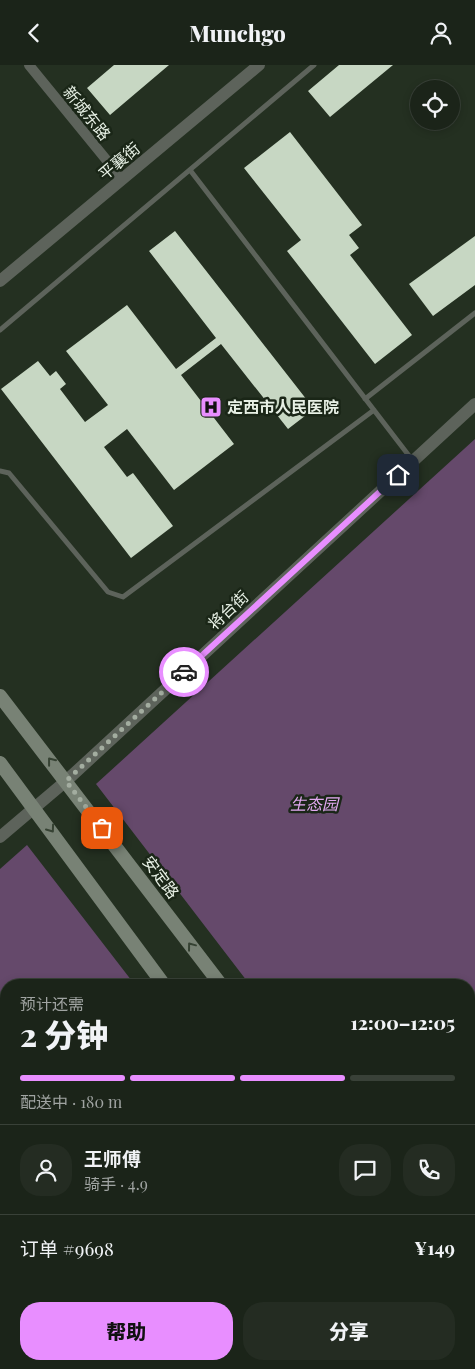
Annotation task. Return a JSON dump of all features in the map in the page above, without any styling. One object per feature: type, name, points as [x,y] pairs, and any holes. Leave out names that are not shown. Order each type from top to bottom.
[{"type":"main road","name":"安定路","points":[[0,696],[216,979]]},
{"type":"main road","points":[[0,763],[160,979]]},
{"type":"street","name":"新城东路","points":[[30,65],[122,179]]},
{"type":"street","name":"平襄街","points":[[0,281],[259,65]]},
{"type":"street","name":"将台街","points":[[0,837],[66,781],[475,404]]},
{"type":"lane","points":[[0,329],[314,65]]},
{"type":"lane","points":[[190,170],[413,461]]},
{"type":"lane","points":[[365,399],[475,313]]},
{"type":"lane","points":[[0,471],[9,473],[108,592],[123,597],[374,410]]},
{"type":"green space","name":"生态园","points":[[475,439],[475,979],[245,979],[96,784]]},
{"type":"green space","points":[[27,845],[130,979],[0,979],[0,869]]},
{"type":"building","points":[[114,65],[169,65],[110,115],[87,88]]},
{"type":"building","points":[[339,65],[393,65],[330,117],[308,91]]},
{"type":"building","points":[[290,132],[362,225],[349,235],[359,248],[350,255],[412,335],[375,364],[287,251],[301,240],[244,168]]},
{"type":"building","points":[[175,231],[314,409],[288,429],[221,344],[181,375],[234,444],[174,490],[127,429],[104,447],[127,477],[133,473],[173,526],[131,558],[1,389],[38,361],[50,376],[56,371],[66,384],[60,389],[85,422],[108,405],[66,351],[127,305],[176,369],[216,338],[149,251]]},
{"type":"building","points":[[475,236],[475,285],[433,316],[409,284]]},
{"type":"way so far","points":[[102,828],[66,781],[184,672]]},
{"type":"place","name":"定西市人民医院","points":[[211,407]]},
{"type":"route","points":[[184,672],[398,475]]}]
